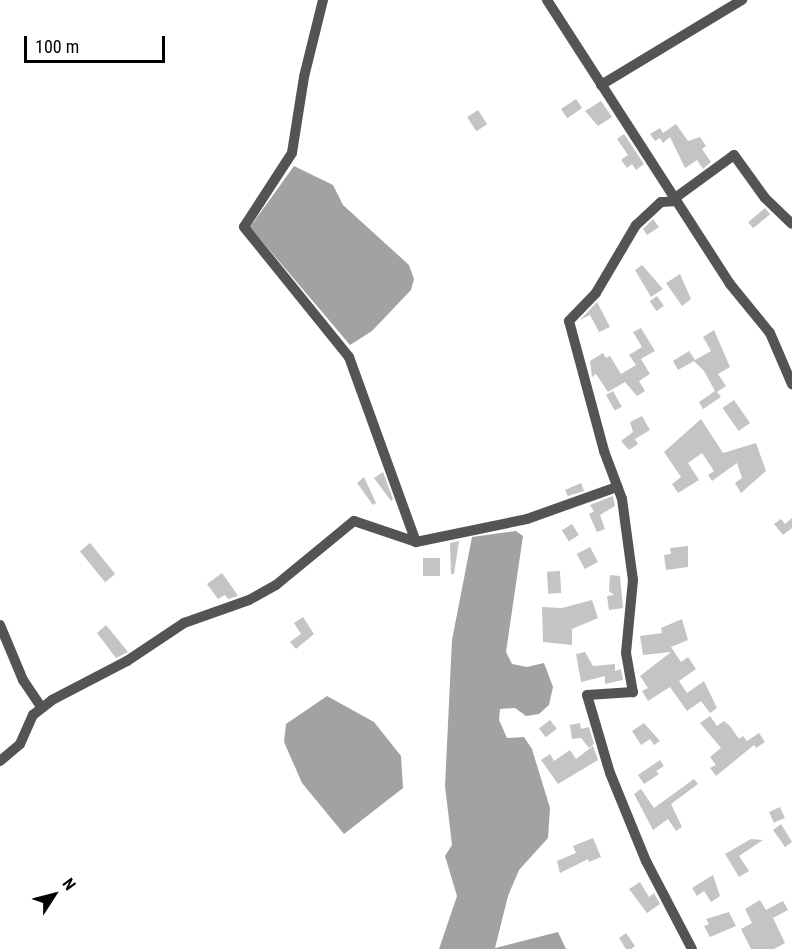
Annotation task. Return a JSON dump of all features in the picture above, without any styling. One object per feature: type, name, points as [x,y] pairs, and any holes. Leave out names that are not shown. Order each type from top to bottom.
[{"type":"street","points":[[323,0],[304,77],[292,153],[244,227],[349,357],[416,542]]},
{"type":"street","points":[[547,0],[730,284],[770,333],[792,384]]},
{"type":"street","points":[[601,85],[742,0]]},
{"type":"street","points":[[692,949],[646,861],[635,827],[610,772],[587,695],[633,692],[626,653],[633,580],[631,548],[617,487],[578,365],[569,321],[596,293],[636,225],[661,202],[676,200],[734,155],[765,198],[792,224]]},
{"type":"street","points":[[0,762],[20,744],[41,707],[77,684],[128,661],[184,623],[249,600],[276,585],[354,522],[416,542],[526,519],[617,487]]},
{"type":"street","points":[[0,626],[23,680],[41,707]]},
{"type":"shaded area","points":[[294,166],[333,185],[343,205],[409,265],[414,279],[411,290],[372,331],[350,345],[250,227]]},
{"type":"shaded area","points":[[516,531],[523,536],[506,652],[512,664],[527,667],[544,663],[553,687],[549,705],[539,714],[526,716],[515,708],[500,709],[499,720],[507,738],[524,737],[532,749],[550,808],[548,838],[519,870],[508,896],[495,948],[558,932],[566,949],[439,949],[457,896],[445,856],[452,845],[445,786],[452,640],[472,537]]},
{"type":"shaded area","points":[[327,696],[374,722],[401,756],[403,788],[344,834],[302,783],[284,742],[286,724]]},
{"type":"building","points":[[576,99],[582,108],[567,118],[561,109]]},
{"type":"building","points":[[601,101],[612,117],[598,126],[585,111]]},
{"type":"building","points":[[478,110],[487,124],[476,131],[467,117]]},
{"type":"building","points":[[676,124],[688,141],[700,137],[706,146],[702,149],[711,162],[703,169],[697,160],[685,168],[670,137],[663,143],[660,138],[655,141],[650,134],[660,128],[663,133]]},
{"type":"building","points":[[624,134],[644,164],[636,170],[632,164],[627,168],[621,160],[628,155],[617,139]]},
{"type":"building","points":[[765,208],[770,214],[753,228],[748,222]]},
{"type":"building","points":[[653,219],[659,227],[647,235],[643,229]]},
{"type":"building","points":[[642,265],[663,289],[651,297],[635,270]]},
{"type":"building","points":[[680,274],[691,299],[682,306],[666,283]]},
{"type":"building","points":[[657,296],[664,306],[657,311],[650,301]]},
{"type":"building","points":[[597,302],[610,327],[599,332],[590,315],[580,320]]},
{"type":"building","points":[[641,328],[655,351],[641,359],[650,374],[639,381],[645,391],[637,396],[625,382],[608,392],[596,374],[592,377],[590,361],[603,353],[606,358],[610,356],[621,374],[636,365],[629,355],[642,347],[633,332]]},
{"type":"building","points":[[714,330],[730,367],[718,374],[726,386],[717,392],[721,397],[703,409],[699,402],[715,391],[704,371],[694,361],[678,370],[673,361],[689,351],[695,360],[711,351],[703,337]]},
{"type":"building","points":[[613,391],[622,407],[615,411],[606,395]]},
{"type":"building","points":[[734,400],[750,423],[739,431],[723,408]]},
{"type":"building","points":[[642,416],[650,430],[635,439],[638,444],[629,450],[621,441],[633,432],[630,422]]},
{"type":"building","points":[[701,419],[723,453],[756,443],[766,471],[741,493],[735,483],[742,478],[737,463],[712,481],[708,475],[714,471],[702,453],[688,463],[699,480],[678,493],[672,484],[681,477],[664,452]]},
{"type":"building","points":[[383,472],[393,499],[391,501],[374,478]]},
{"type":"building","points":[[364,477],[376,503],[373,505],[357,483]]},
{"type":"building","points":[[581,483],[584,491],[568,496],[565,490]]},
{"type":"building","points":[[613,496],[615,506],[600,515],[605,529],[597,532],[589,514],[594,511],[590,505]]},
{"type":"building","points":[[792,518],[792,528],[783,535],[774,524],[781,519],[785,524]]},
{"type":"building","points":[[572,524],[579,535],[569,541],[562,530]]},
{"type":"building","points":[[459,541],[454,574],[451,574],[450,543]]},
{"type":"building","points":[[90,543],[115,574],[105,582],[80,551]]},
{"type":"building","points":[[688,546],[688,567],[666,570],[664,555],[671,554],[670,548]]},
{"type":"building","points":[[590,547],[598,562],[585,569],[577,554]]},
{"type":"building","points":[[423,558],[440,558],[440,576],[423,576]]},
{"type":"building","points":[[560,571],[561,593],[548,594],[547,572]]},
{"type":"building","points":[[222,573],[238,596],[228,599],[225,595],[218,599],[207,584]]},
{"type":"building","points":[[610,575],[620,576],[623,608],[609,610],[607,596],[614,595],[609,591]]},
{"type":"building","points":[[592,600],[598,618],[572,629],[572,645],[543,642],[542,607],[562,608]]},
{"type":"building","points":[[303,617],[314,634],[296,649],[290,642],[301,634],[294,623]]},
{"type":"building","points":[[682,619],[688,640],[671,647],[681,662],[688,657],[696,669],[679,681],[687,693],[704,681],[717,708],[710,713],[701,701],[687,711],[670,687],[648,701],[642,691],[648,688],[640,676],[671,652],[643,655],[640,636],[662,633],[661,628]]},
{"type":"building","points":[[106,625],[128,652],[116,658],[97,633]]},
{"type":"building","points":[[585,652],[593,666],[615,664],[615,671],[621,669],[623,680],[605,684],[605,676],[581,682],[576,654]]},
{"type":"building","points":[[710,716],[717,726],[724,721],[739,739],[743,736],[747,741],[759,733],[765,742],[756,748],[754,745],[716,776],[710,768],[716,765],[710,757],[721,748],[700,723]]},
{"type":"building","points":[[550,720],[557,729],[546,737],[539,729]]},
{"type":"building","points":[[580,723],[581,729],[589,727],[594,744],[589,748],[581,738],[572,739],[570,725]]},
{"type":"building","points":[[644,723],[660,741],[654,745],[650,739],[641,745],[632,731]]},
{"type":"building","points":[[593,746],[598,760],[558,784],[541,760],[550,754],[554,761],[570,750],[576,759]]},
{"type":"building","points":[[660,760],[664,766],[656,771],[659,774],[644,784],[638,775]]},
{"type":"building","points":[[694,779],[698,784],[671,804],[682,827],[676,831],[668,819],[653,830],[634,794],[641,789],[654,808]]},
{"type":"building","points":[[780,807],[785,818],[774,823],[769,812]]},
{"type":"building","points":[[781,824],[792,842],[785,847],[773,830]]},
{"type":"building","points":[[593,838],[601,857],[589,862],[588,859],[560,873],[557,861],[576,853],[573,846]]},
{"type":"building","points":[[751,839],[763,840],[739,856],[749,871],[739,877],[725,854]]},
{"type":"building","points":[[713,875],[720,896],[711,902],[704,891],[697,896],[692,888]]},
{"type":"building","points":[[640,882],[649,897],[654,893],[660,904],[647,913],[629,889]]},
{"type":"building","points":[[760,900],[766,910],[783,901],[788,910],[773,918],[785,943],[774,949],[751,949],[741,929],[752,923],[745,909]]},
{"type":"building","points":[[729,912],[736,926],[710,937],[704,926],[709,924],[706,919]]},
{"type":"building","points":[[626,933],[635,946],[631,949],[626,949],[619,938]]}]
